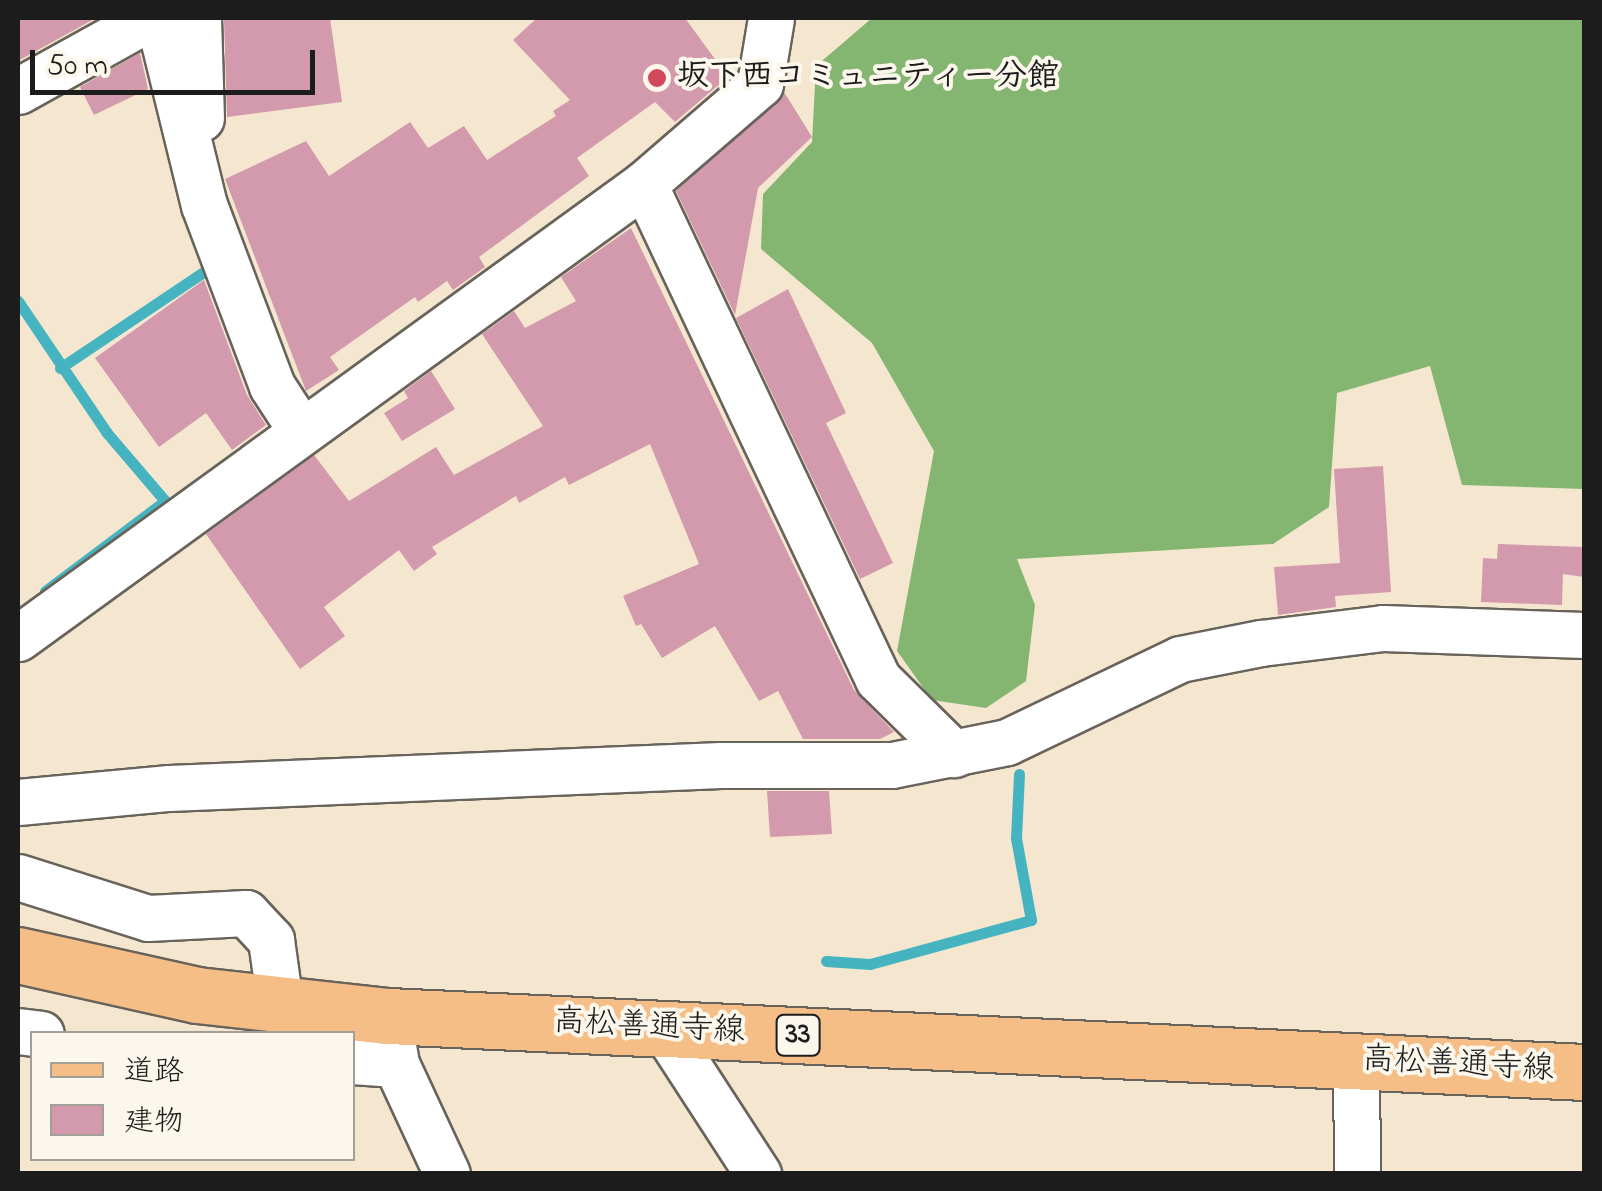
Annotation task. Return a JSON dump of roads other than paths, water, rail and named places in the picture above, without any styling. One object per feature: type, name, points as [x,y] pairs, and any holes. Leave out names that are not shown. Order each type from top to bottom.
[{"type":"main road","name":"高松善通寺線","points":[[18,955],[196,994],[280,1004],[342,1031]]},
{"type":"main road","name":"高松善通寺線","points":[[355,1037],[379,1047],[664,1029],[1584,1072]]},
{"type":"street","points":[[198,18],[204,204]]},
{"type":"street","points":[[18,638],[300,429],[448,330],[644,184],[760,84],[770,18]]},
{"type":"street","points":[[18,92],[147,21],[204,204],[272,386],[300,429]]},
{"type":"street","points":[[644,184],[878,679],[954,754]]},
{"type":"street","points":[[18,802],[188,787],[721,765],[892,765],[1007,742],[1180,659],[1261,643],[1383,628],[1584,634]]},
{"type":"street","points":[[18,877],[148,918],[246,913],[271,940],[280,1004]]},
{"type":"street","points":[[664,1029],[758,1174]]},
{"type":"street","points":[[379,1047],[448,1174]]},
{"type":"street","points":[[1356,1061],[1357,1174]]},
{"type":"waterway","points":[[60,368],[214,265]]},
{"type":"waterway","points":[[18,301],[107,433],[165,501],[45,591]]},
{"type":"waterway","points":[[826,961],[870,964],[1031,920],[1016,838],[1019,774]]},
{"type":"place","name":"坂下西コミュニティー分館","points":[[657,78]]}]
